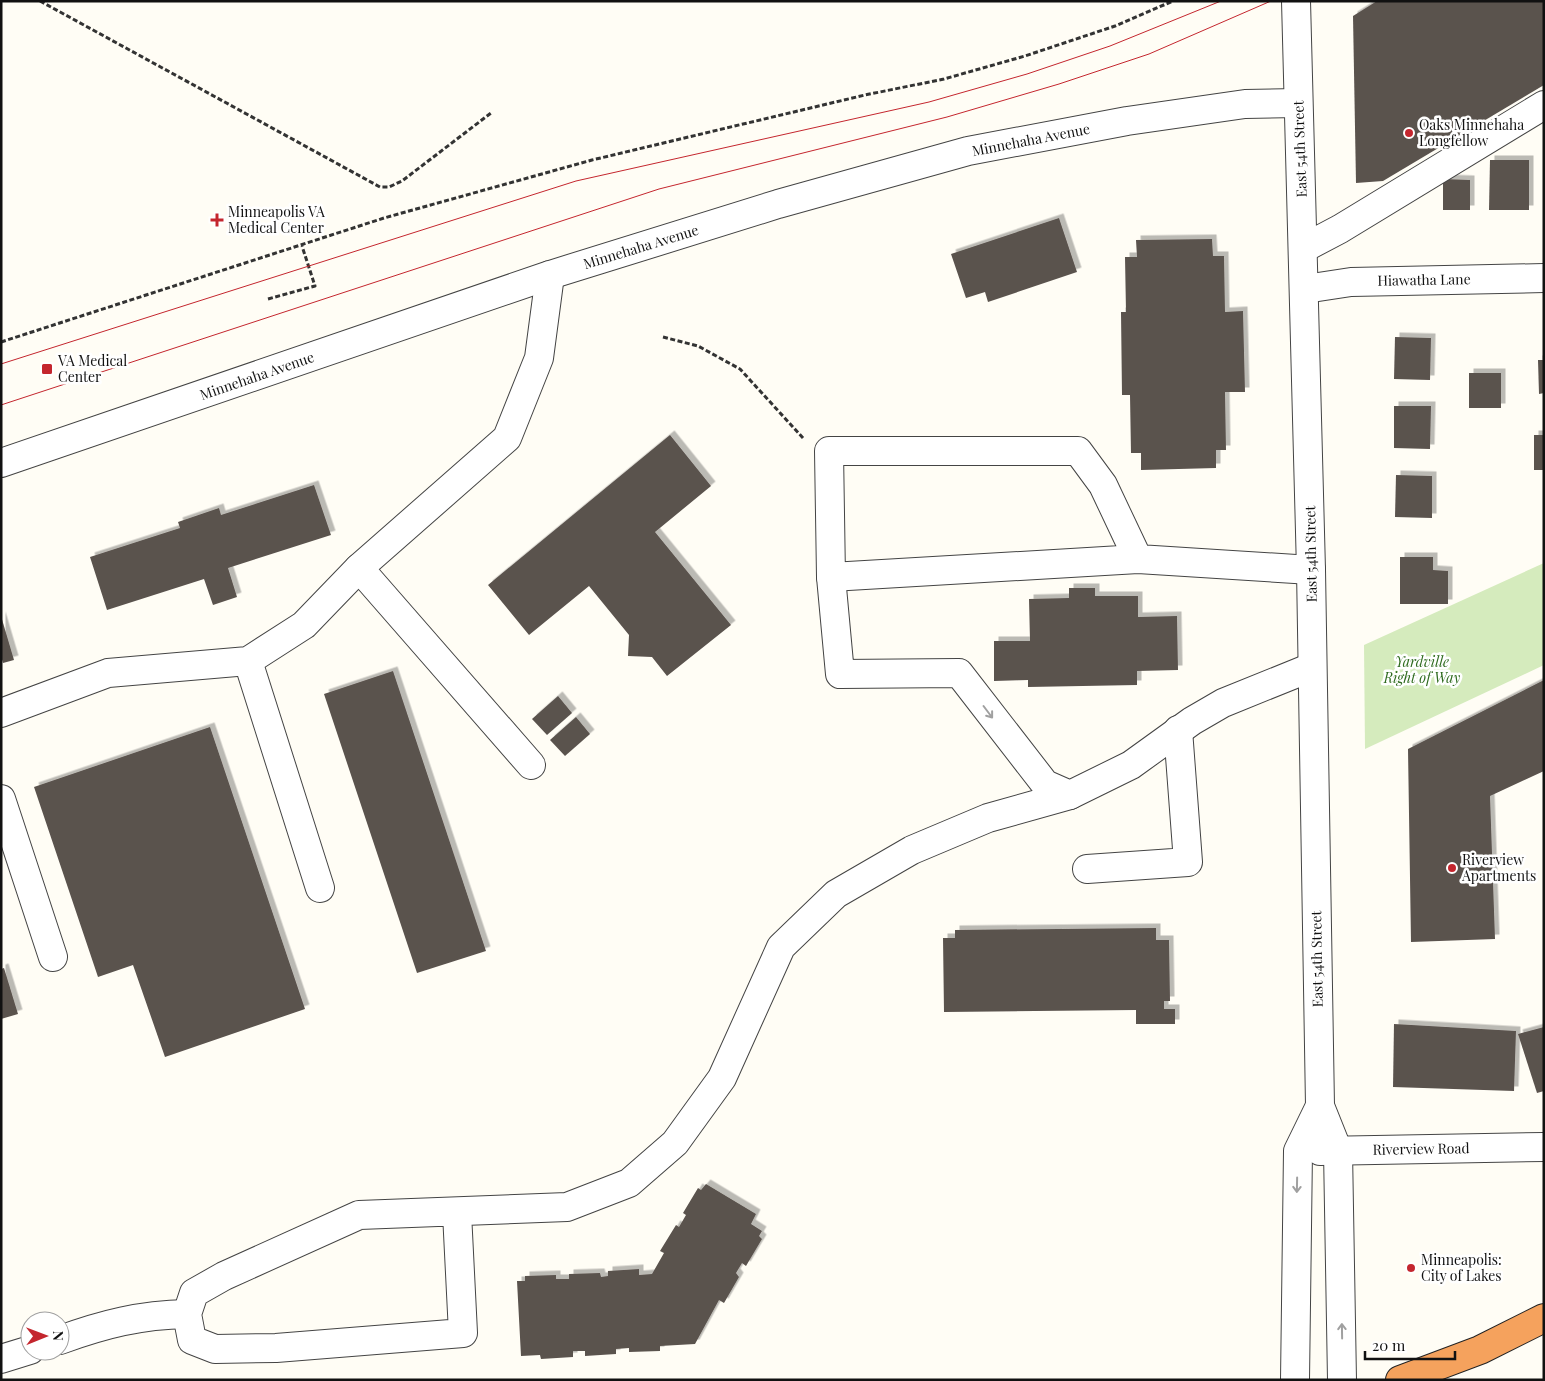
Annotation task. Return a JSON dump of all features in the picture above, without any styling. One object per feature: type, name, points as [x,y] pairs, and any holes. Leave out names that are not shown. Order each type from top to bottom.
[{"type":"highway","points":[[1400,1380],[1480,1350],[1544,1318]]},
{"type":"street","name":"East 54th Street","points":[[1303,6],[1298,103],[1305,289],[1320,1106],[1338,1151],[1342,1380]]},
{"type":"street","name":"Minnehaha Avenue","points":[[1,463],[550,275],[778,204],[968,151],[1127,121],[1235,105],[1298,103]]},
{"type":"street","points":[[1304,248],[1340,229],[1544,105]]},
{"type":"street","points":[[1,713],[108,673],[248,661],[304,625],[359,568],[507,438],[539,358],[550,275]]},
{"type":"street","name":"Hiawatha Lane","points":[[1305,289],[1351,282],[1544,278]]},
{"type":"street","points":[[1070,795],[1045,784],[959,673],[840,674],[831,577],[829,451],[1078,452],[1103,485],[1138,559]]},
{"type":"street","points":[[831,577],[1138,559],[1311,570]]},
{"type":"street","points":[[359,568],[531,765]]},
{"type":"street","points":[[248,661],[320,888]]},
{"type":"street","points":[[456,1212],[463,1333],[276,1348],[215,1350],[192,1340],[186,1314],[194,1293],[224,1276],[360,1215],[567,1207],[629,1182],[675,1143],[722,1078],[781,947],[836,894],[912,850],[988,818],[1070,795],[1131,765],[1178,730],[1223,703],[1312,666]]},
{"type":"street","points":[[1087,869],[1188,862],[1178,730]]},
{"type":"street","points":[[1,799],[53,957]]},
{"type":"street","name":"East 54th Street","points":[[1295,1380],[1298,1151],[1320,1106]]},
{"type":"street","name":"Riverview Road","points":[[1298,1151],[1544,1147]]},
{"type":"street","points":[[70,1337],[101,1326],[149,1315],[186,1314]]},
{"type":"street","points":[[1,1359],[20,1353]]},
{"type":"path","points":[[40,1],[380,187],[389,188],[402,181],[491,113]]},
{"type":"path","points":[[1,342],[384,218],[592,160],[944,78],[1025,56],[1115,26],[1173,1]]},
{"type":"path","points":[[268,299],[315,286],[302,246]]},
{"type":"path","points":[[664,337],[698,346],[740,369],[803,439]]},
{"type":"green space","name":"Yardville Right of Way","points":[[1544,563],[1544,665],[1365,749],[1364,645]]},
{"type":"building","name":"Oaks Minnehaha Longfellow","points":[[1377,1],[1544,1],[1544,85],[1383,181],[1356,183],[1353,16]]},
{"type":"building","points":[[1490,160],[1529,160],[1529,210],[1489,210]]},
{"type":"building","points":[[1443,179],[1470,180],[1470,210],[1443,210]]},
{"type":"building","points":[[1059,218],[1077,272],[988,302],[985,292],[966,298],[951,254]]},
{"type":"building","points":[[1212,239],[1213,256],[1224,256],[1225,312],[1243,311],[1245,392],[1225,392],[1226,450],[1216,450],[1216,468],[1141,470],[1141,453],[1131,453],[1130,395],[1122,395],[1121,312],[1126,312],[1125,257],[1137,257],[1136,240]]},
{"type":"building","points":[[1395,337],[1431,338],[1430,380],[1394,379]]},
{"type":"building","points":[[1538,360],[1544,360],[1544,393],[1539,394]]},
{"type":"building","points":[[1469,373],[1501,373],[1501,408],[1469,408]]},
{"type":"building","points":[[1394,406],[1431,406],[1430,449],[1394,448]]},
{"type":"building","points":[[670,435],[711,486],[655,532],[731,625],[667,676],[652,657],[628,656],[629,635],[589,586],[529,635],[488,585]]},
{"type":"building","points":[[1534,435],[1544,435],[1544,470],[1534,470]]},
{"type":"building","points":[[1396,475],[1432,476],[1432,518],[1395,517]]},
{"type":"building","points":[[314,485],[331,535],[228,568],[237,597],[213,605],[204,579],[107,610],[90,557],[180,528],[178,522],[219,508],[221,515]]},
{"type":"building","points":[[1400,557],[1433,557],[1433,570],[1448,571],[1448,604],[1400,604]]},
{"type":"building","points":[[1069,588],[1095,588],[1095,596],[1138,596],[1138,617],[1177,616],[1178,670],[1137,671],[1137,685],[1028,687],[1028,680],[994,681],[994,641],[1030,641],[1029,599],[1069,598]]},
{"type":"building","points":[[1,616],[14,660],[3,663],[1,656]]},
{"type":"building","points":[[393,671],[486,951],[417,973],[324,694]]},
{"type":"building","name":"Riverview Apartments","points":[[1544,680],[1544,771],[1490,796],[1495,939],[1411,942],[1408,749]]},
{"type":"building","points":[[558,696],[572,713],[547,735],[532,719]]},
{"type":"building","points":[[576,717],[590,734],[565,756],[550,740]]},
{"type":"building","points":[[210,727],[305,1009],[165,1057],[133,965],[98,977],[34,787]]},
{"type":"building","points":[[1156,928],[1156,940],[1169,940],[1170,1001],[1164,1001],[1164,1009],[1175,1009],[1175,1024],[1136,1024],[1136,1010],[944,1012],[943,938],[955,938],[955,930]]},
{"type":"building","points":[[4,968],[18,1014],[1,1019],[1,969]]},
{"type":"building","points":[[1394,1024],[1516,1031],[1514,1091],[1393,1087]]},
{"type":"building","points":[[1544,1027],[1544,1091],[1537,1093],[1518,1034]]},
{"type":"building","points":[[706,1184],[756,1214],[751,1224],[762,1231],[759,1236],[762,1239],[746,1266],[742,1263],[736,1273],[739,1277],[724,1303],[719,1300],[695,1344],[660,1346],[660,1351],[629,1352],[629,1348],[616,1349],[616,1354],[585,1356],[585,1351],[573,1351],[573,1357],[541,1359],[540,1355],[521,1356],[517,1281],[525,1281],[525,1276],[556,1275],[556,1279],[569,1279],[569,1274],[600,1273],[601,1277],[608,1276],[608,1271],[639,1269],[639,1275],[652,1274],[664,1253],[660,1251],[676,1225],[679,1227],[686,1215],[683,1213],[698,1188],[701,1190]]},
{"type":"tram line","points":[[1,364],[576,181],[929,102],[1027,74],[1110,46],[1221,1]]},
{"type":"tram line","points":[[1,405],[659,189],[947,117],[1059,84],[1149,54],[1271,1]]},
{"type":"place","name":"Oaks Minnehaha Longfellow","points":[[1409,133]]},
{"type":"place","name":"Minneapolis VA Medical Center","points":[[217,220]]},
{"type":"place","name":"VA Medical Center","points":[[47,369]]},
{"type":"place","name":"Riverview Apartments","points":[[1452,868]]},
{"type":"place","name":"Minneapolis: City of Lakes","points":[[1411,1268]]}]
